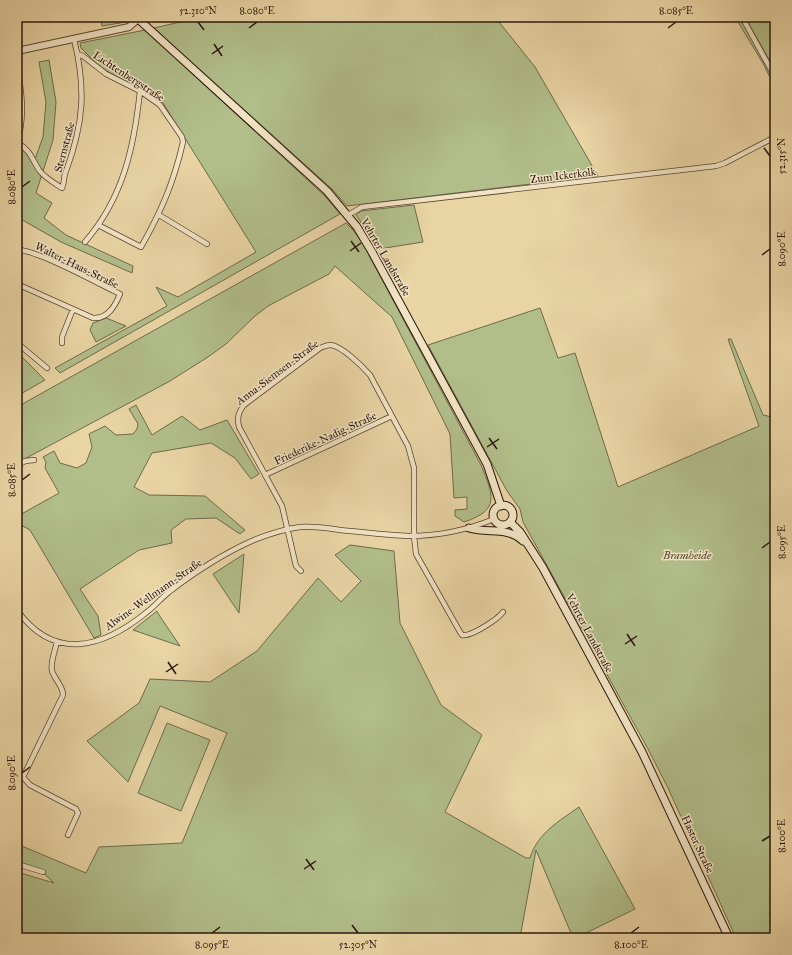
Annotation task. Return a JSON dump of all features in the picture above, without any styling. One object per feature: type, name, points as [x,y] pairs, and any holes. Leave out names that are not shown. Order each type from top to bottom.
[{"type":"main road","name":"Vehrter Landstraße","points":[[137,18],[308,173],[327,191],[348,215],[372,252],[481,452],[496,488],[501,506]]},
{"type":"main road","points":[[501,506],[506,506],[510,509],[512,517],[510,522],[500,524],[494,519],[494,511],[501,506]]},
{"type":"main road","name":"Vehrter Landstraße","points":[[510,522],[528,544],[543,568],[643,760]]},
{"type":"main road","points":[[469,528],[479,531],[495,530],[510,532],[528,544]]},
{"type":"main road","name":"Haster Straße","points":[[643,760],[729,938]]},
{"type":"street","points":[[742,17],[775,77]]},
{"type":"street","points":[[17,37],[18,51],[129,27],[137,18]]},
{"type":"street","name":"Sternstraße","points":[[17,143],[25,147],[40,170],[48,179],[62,188],[65,182],[64,174],[77,140],[83,99],[82,74],[74,39]]},
{"type":"street","name":"Lichtenbergstraße","points":[[77,54],[83,56],[106,74],[140,91],[160,105],[182,137],[183,142],[171,187],[159,215],[141,247],[98,225]]},
{"type":"street","points":[[17,66],[23,101],[22,120],[17,143]]},
{"type":"street","points":[[85,242],[98,225],[118,190],[127,166],[135,134],[140,91]]},
{"type":"street","name":"Zum Ickerkolk","points":[[348,215],[362,207],[716,166],[726,164],[775,137]]},
{"type":"street","points":[[159,215],[207,244]]},
{"type":"street","name":"Walter-Haas-Straße","points":[[17,250],[23,249],[120,294],[112,309],[97,318],[17,284]]},
{"type":"street","points":[[62,342],[62,337],[73,309]]},
{"type":"street","points":[[17,343],[47,368]]},
{"type":"street","name":"Anna-Siemsen-Straße","points":[[300,571],[296,566],[282,506],[239,427],[237,420],[239,412],[244,405],[320,348],[329,345],[338,347],[364,368],[370,376],[408,446],[414,468],[414,536],[416,554],[462,635],[468,635],[499,617],[503,612]]},
{"type":"street","name":"Friederike-Nadig-Straße","points":[[265,475],[392,416]]},
{"type":"street","points":[[17,466],[25,461],[34,460]]},
{"type":"street","name":"Alwine-Wellmann-Straße","points":[[17,610],[34,629],[57,642],[82,645],[105,639],[146,613],[170,591],[226,555],[254,540],[288,529],[317,527],[374,534],[414,536],[469,528],[494,519]]},
{"type":"street","points":[[57,642],[52,673],[62,687],[63,695],[23,777],[30,785],[76,809],[78,813],[68,835]]},
{"type":"street","points":[[17,864],[43,872]]},
{"type":"green space","points":[[100,17],[127,18],[126,22],[102,26]]},
{"type":"green space","points":[[202,17],[495,17],[535,67],[598,176],[347,206],[332,189],[154,28]]},
{"type":"green space","points":[[735,17],[739,17],[767,61],[774,80],[775,88],[764,65]]},
{"type":"green space","points":[[745,17],[775,17],[775,70]]},
{"type":"green space","points":[[145,30],[325,196],[340,214],[60,373],[55,368],[167,306],[156,287],[178,297],[256,252],[163,103],[141,88],[100,67],[81,48],[80,43]]},
{"type":"green space","points":[[49,60],[56,102],[53,140],[36,193],[52,203],[44,218],[66,235],[133,266],[132,273],[61,242],[17,217],[17,193],[22,182],[19,178],[17,169],[20,157],[25,148],[35,159],[43,137],[46,102],[39,62]]},
{"type":"green space","points":[[414,205],[423,242],[379,249],[356,215],[361,211]]},
{"type":"green space","points":[[346,223],[363,244],[481,465],[491,493],[489,507],[484,512],[464,522],[455,516],[455,510],[467,509],[467,497],[454,498],[450,434],[392,317],[335,266],[329,274],[268,306],[255,316],[226,344],[170,381],[17,463],[17,407]]},
{"type":"green space","name":"Bramheide","points":[[540,308],[558,358],[575,353],[618,487],[759,426],[728,339],[731,339],[763,415],[772,417],[775,415],[775,938],[736,938],[668,788],[648,749],[523,522],[520,509],[507,491],[428,345]]},
{"type":"green space","points":[[106,318],[126,326],[96,342],[90,330],[93,323]]},
{"type":"green space","points":[[17,352],[45,380],[17,396]]},
{"type":"green space","points":[[136,405],[152,435],[182,416],[200,430],[227,420],[259,474],[251,479],[235,458],[211,443],[152,453],[134,487],[149,495],[205,496],[245,530],[240,534],[216,518],[186,519],[171,530],[172,543],[139,550],[80,589],[98,616],[101,635],[94,638],[30,530],[17,523],[17,515],[18,516],[59,493],[45,468],[46,462],[43,457],[54,451],[60,463],[77,468],[86,463],[92,447],[89,434],[105,426],[116,435],[133,434],[137,429],[138,424],[129,409]]},
{"type":"green space","points":[[350,545],[394,551],[400,623],[441,705],[482,735],[445,812],[526,858],[530,858],[533,849],[543,835],[579,807],[635,909],[576,938],[573,938],[536,850],[520,938],[17,938],[17,872],[54,883],[39,869],[17,861],[17,844],[86,873],[99,847],[182,843],[227,733],[160,706],[128,782],[87,741],[139,703],[150,679],[210,682],[257,651],[318,578],[341,602],[361,581],[335,555]]},
{"type":"green space","points":[[244,554],[239,613],[213,574]]},
{"type":"green space","points":[[157,612],[180,646],[133,630]]},
{"type":"green space","points":[[167,723],[210,740],[181,811],[138,793]]}]
